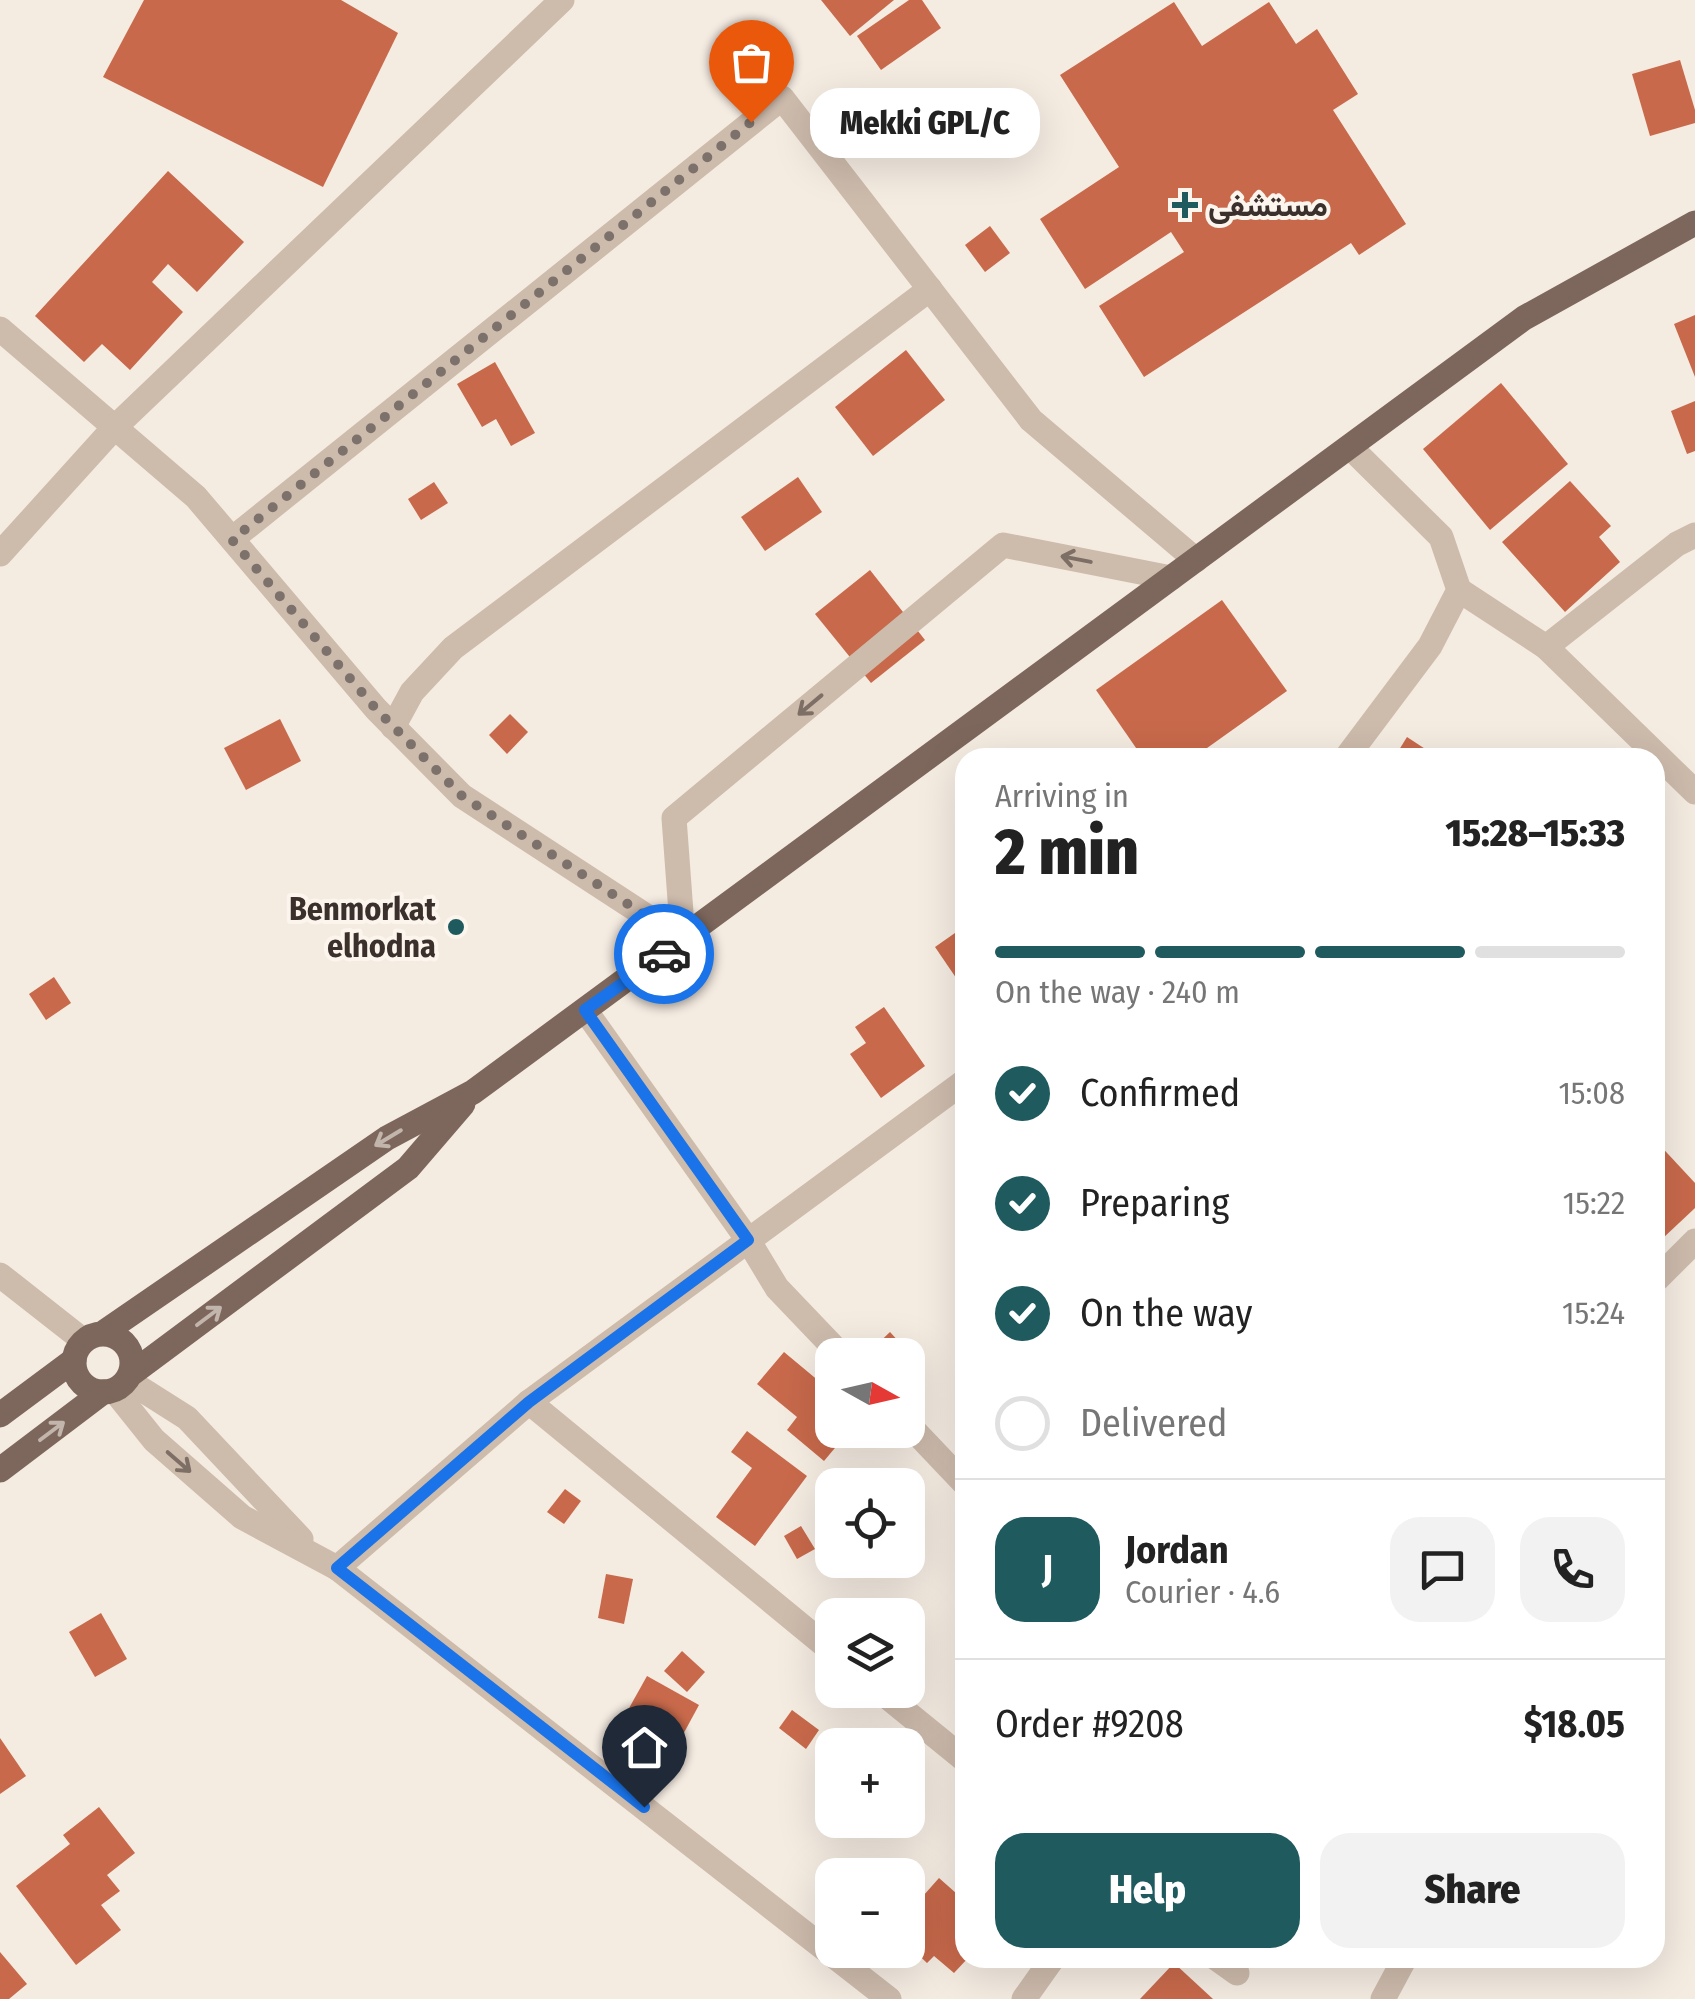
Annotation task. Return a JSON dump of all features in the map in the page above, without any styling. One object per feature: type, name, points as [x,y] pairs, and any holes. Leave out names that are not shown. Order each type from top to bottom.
[{"type":"main road","points":[[0,1415],[87,1345],[387,1138],[473,1092],[1524,318],[1695,223]]},
{"type":"main road","points":[[0,1470],[408,1168],[473,1092]]},
{"type":"main road","points":[[117,1337],[127,1346],[132,1360],[119,1384],[92,1390],[82,1382],[76,1372],[87,1345],[117,1337]]},
{"type":"street","points":[[0,554],[114,428],[562,0]]},
{"type":"street","points":[[232,540],[782,98],[1030,420],[1196,560]]},
{"type":"street","points":[[394,727],[412,692],[453,648],[930,289]]},
{"type":"street","points":[[0,329],[196,497],[394,727],[462,796],[683,940]]},
{"type":"street","points":[[1350,447],[1441,537],[1459,590],[1546,647],[1650,748]]},
{"type":"street","points":[[1546,647],[1677,544],[1695,535]]},
{"type":"street","points":[[683,940],[674,818],[1003,545],[1171,578]]},
{"type":"street","points":[[1354,748],[1430,646],[1459,590]]},
{"type":"street","points":[[1665,763],[1695,792]]},
{"type":"street","points":[[585,1010],[748,1240],[777,1288],[826,1338]]},
{"type":"street","points":[[326,1561],[529,1402],[955,1088]]},
{"type":"street","points":[[1665,1271],[1695,1242]]},
{"type":"street","points":[[0,1275],[87,1345]]},
{"type":"street","points":[[119,1384],[154,1440],[242,1517],[326,1561]]},
{"type":"street","points":[[119,1384],[187,1418],[326,1561],[889,1999]]},
{"type":"street","points":[[529,1402],[815,1637]]},
{"type":"street","points":[[925,1442],[955,1473]]},
{"type":"street","points":[[902,1708],[955,1752]]},
{"type":"street","points":[[1024,1999],[1046,1968]]},
{"type":"street","points":[[1383,1999],[1400,1968]]},
{"type":"building","points":[[144,0],[341,0],[398,33],[323,187],[103,77]]},
{"type":"building","points":[[821,0],[894,0],[850,36]]},
{"type":"building","points":[[909,0],[922,0],[941,28],[881,70],[857,36]]},
{"type":"building","points":[[1174,2],[1202,46],[1269,2],[1296,44],[1317,29],[1358,94],[1333,110],[1406,224],[1359,255],[1351,243],[1144,377],[1099,306],[1184,252],[1171,232],[1085,289],[1040,219],[1119,167],[1060,75]]},
{"type":"building","points":[[1680,60],[1695,110],[1695,123],[1650,136],[1632,74]]},
{"type":"building","points":[[168,171],[244,242],[197,292],[168,264],[152,282],[183,312],[130,370],[102,344],[84,362],[35,316]]},
{"type":"building","points":[[990,226],[1010,253],[985,272],[965,245]]},
{"type":"building","points":[[1695,315],[1695,377],[1674,324]]},
{"type":"building","points":[[906,350],[945,400],[873,456],[835,407]]},
{"type":"building","points":[[495,362],[535,433],[511,446],[496,419],[482,427],[457,384]]},
{"type":"building","points":[[1501,383],[1568,464],[1490,530],[1423,449]]},
{"type":"building","points":[[1695,401],[1695,451],[1687,454],[1671,411]]},
{"type":"building","points":[[798,477],[822,512],[765,551],[741,517]]},
{"type":"building","points":[[1570,481],[1611,526],[1599,537],[1620,562],[1565,612],[1502,542]]},
{"type":"building","points":[[434,482],[448,503],[421,520],[408,499]]},
{"type":"building","points":[[870,570],[925,640],[871,683],[815,614]]},
{"type":"building","points":[[1222,600],[1287,691],[1207,748],[1136,748],[1096,690]]},
{"type":"building","points":[[510,714],[528,732],[507,754],[489,735]]},
{"type":"building","points":[[280,719],[301,761],[246,790],[224,748]]},
{"type":"building","points":[[1407,737],[1424,748],[1400,748]]},
{"type":"building","points":[[955,933],[955,976],[935,947]]},
{"type":"building","points":[[54,977],[71,1003],[46,1020],[29,994]]},
{"type":"building","points":[[884,1007],[925,1066],[881,1098],[850,1054],[866,1043],[855,1027]]},
{"type":"building","points":[[1665,1151],[1695,1183],[1695,1208],[1665,1236]]},
{"type":"building","points":[[784,1352],[815,1378],[815,1448],[835,1448],[824,1461],[787,1430],[797,1417],[757,1384]]},
{"type":"building","points":[[747,1431],[807,1476],[755,1546],[716,1517],[752,1468],[731,1452]]},
{"type":"building","points":[[565,1489],[581,1501],[564,1524],[547,1512]]},
{"type":"building","points":[[801,1526],[815,1549],[797,1559],[784,1536]]},
{"type":"building","points":[[606,1574],[633,1579],[624,1624],[598,1618]]},
{"type":"building","points":[[101,1613],[127,1659],[95,1677],[69,1632]]},
{"type":"building","points":[[682,1651],[705,1672],[687,1692],[664,1671]]},
{"type":"building","points":[[647,1676],[699,1705],[680,1740],[628,1710]]},
{"type":"building","points":[[792,1710],[816,1728],[806,1749],[779,1728]]},
{"type":"building","points":[[0,1738],[26,1776],[0,1794]]},
{"type":"building","points":[[99,1807],[135,1853],[107,1875],[120,1891],[101,1905],[121,1930],[76,1965],[16,1886],[70,1844],[63,1835]]},
{"type":"building","points":[[939,1878],[955,1892],[955,1968],[959,1968],[954,1973],[934,1956],[927,1963],[925,1894]]},
{"type":"building","points":[[0,1952],[27,1984],[9,1999],[0,1999]]},
{"type":"building","points":[[1169,1968],[1179,1968],[1213,1999],[1140,1999]]},
{"type":"way so far","points":[[664,954],[683,940],[462,796],[376,709],[232,540],[751,122]]},
{"type":"place","name":"Mekki GPL/C","points":[[751,122]]},
{"type":"place","name":"مستشفى","points":[[1185,205]]},
{"type":"place","name":"Benmorkat elhodna","points":[[456,927]]},
{"type":"route","points":[[644,1807],[337,1568],[529,1402],[748,1240],[585,1010],[664,954]]}]
